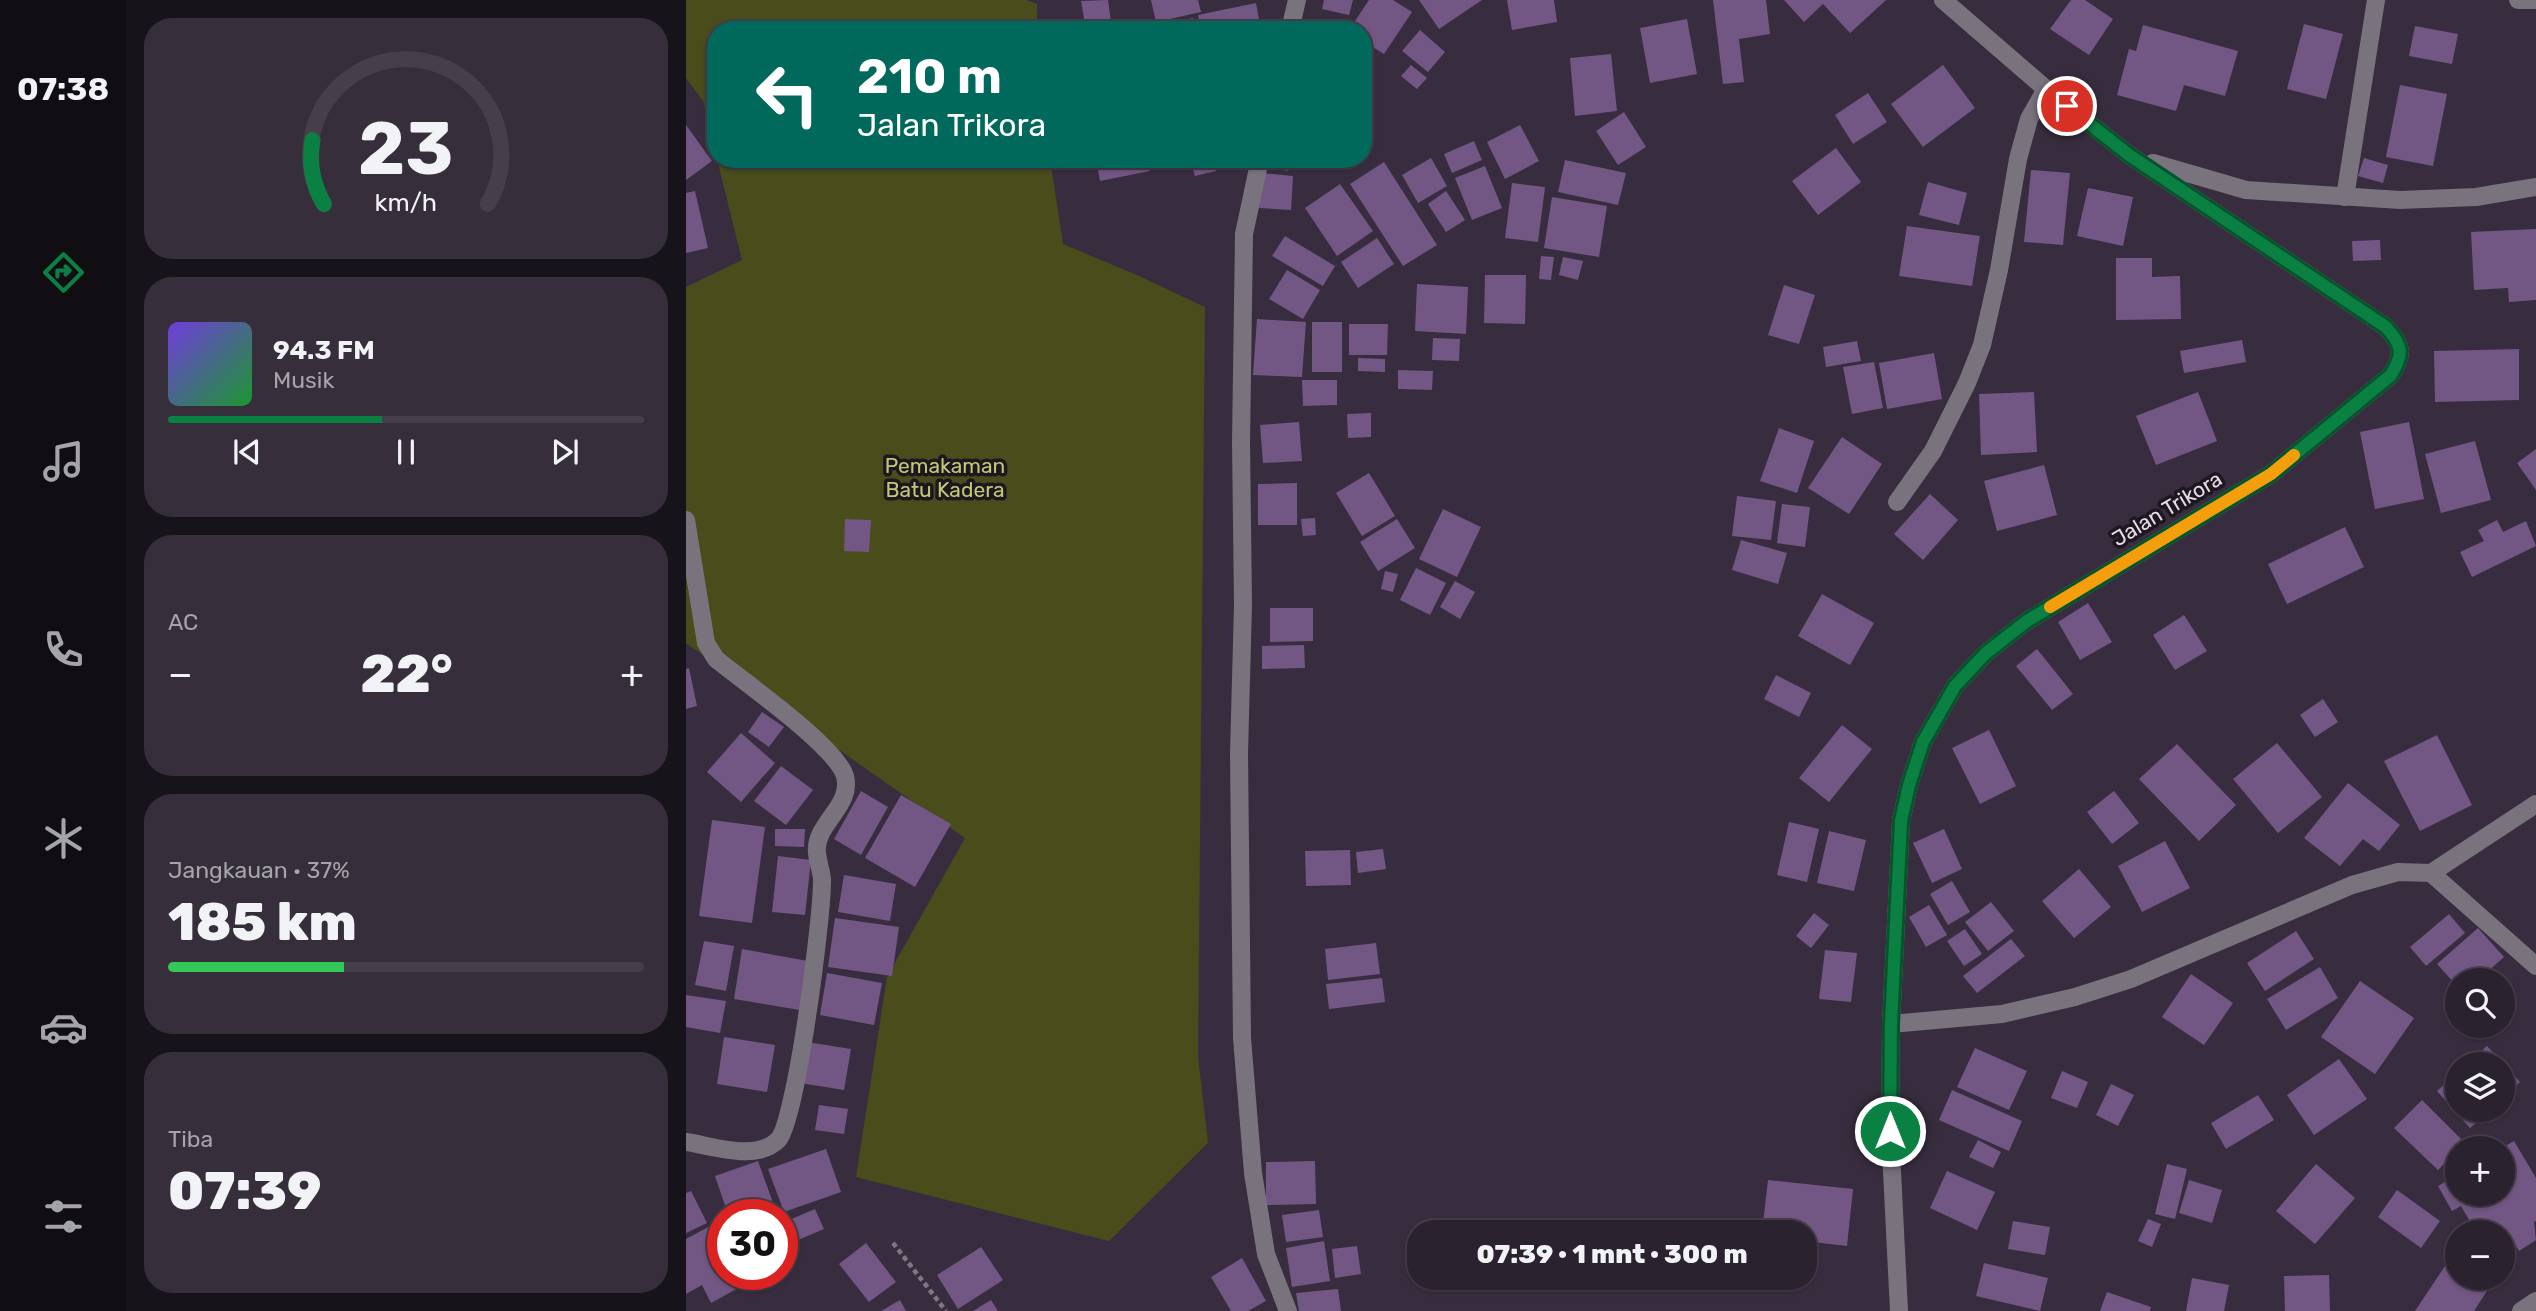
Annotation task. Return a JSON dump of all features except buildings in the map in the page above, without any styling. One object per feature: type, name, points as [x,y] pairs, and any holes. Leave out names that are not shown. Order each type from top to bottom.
[{"type":"street","points":[[1292,21],[1297,0]]},
{"type":"street","name":"Jalan Trikora","points":[[1899,1311],[1890,1131],[1891,1024],[1901,821],[1923,742],[1955,686],[1986,653],[2027,621],[2271,474],[2391,375],[2400,361],[2400,348],[2386,327],[2129,155],[2046,89],[1943,0]]},
{"type":"street","points":[[2345,197],[2375,0]]},
{"type":"street","points":[[2518,0],[2536,0]]},
{"type":"street","points":[[1897,502],[1933,451],[1967,383],[1982,345],[1999,270],[2018,159],[2029,119],[2046,89]]},
{"type":"street","points":[[2129,155],[2246,190],[2400,200],[2476,197],[2536,187]]},
{"type":"street","points":[[1258,168],[1248,209],[1244,248],[1241,442],[1243,605],[1239,753],[1242,1038],[1253,1173],[1266,1254],[1287,1311]]},
{"type":"street","points":[[686,520],[706,643],[716,659],[832,754],[845,777],[846,790],[836,812],[820,834],[817,851],[822,878],[818,928],[792,1105],[782,1136],[766,1148],[748,1151],[686,1142]]},
{"type":"street","points":[[1891,1024],[2002,1014],[2075,997],[2131,979],[2352,884],[2398,872],[2431,873],[2536,804]]},
{"type":"street","points":[[2431,873],[2536,965]]},
{"type":"street","points":[[2521,1311],[2536,1301]]},
{"type":"path","points":[[893,1243],[946,1311]]},
{"type":"green space","points":[[686,0],[1026,0],[1037,4],[1037,21],[707,21],[707,117],[703,101],[686,78]]},
{"type":"green space","name":"Pemakaman Batu Kadera","points":[[719,168],[1051,168],[1063,244],[1205,307],[1198,1056],[1208,1143],[1109,1241],[856,1177],[887,977],[965,838],[686,643],[686,287],[742,260]]},
{"type":"slow traffic","points":[[2050,607],[2271,474],[2294,455]]},
{"type":"route","points":[[1890,1131],[1891,1024],[1901,821],[1923,742],[1955,686],[1986,653],[2027,621],[2271,474],[2334,425],[2391,375],[2400,361],[2400,348],[2386,327],[2129,155],[2067,106]]}]
